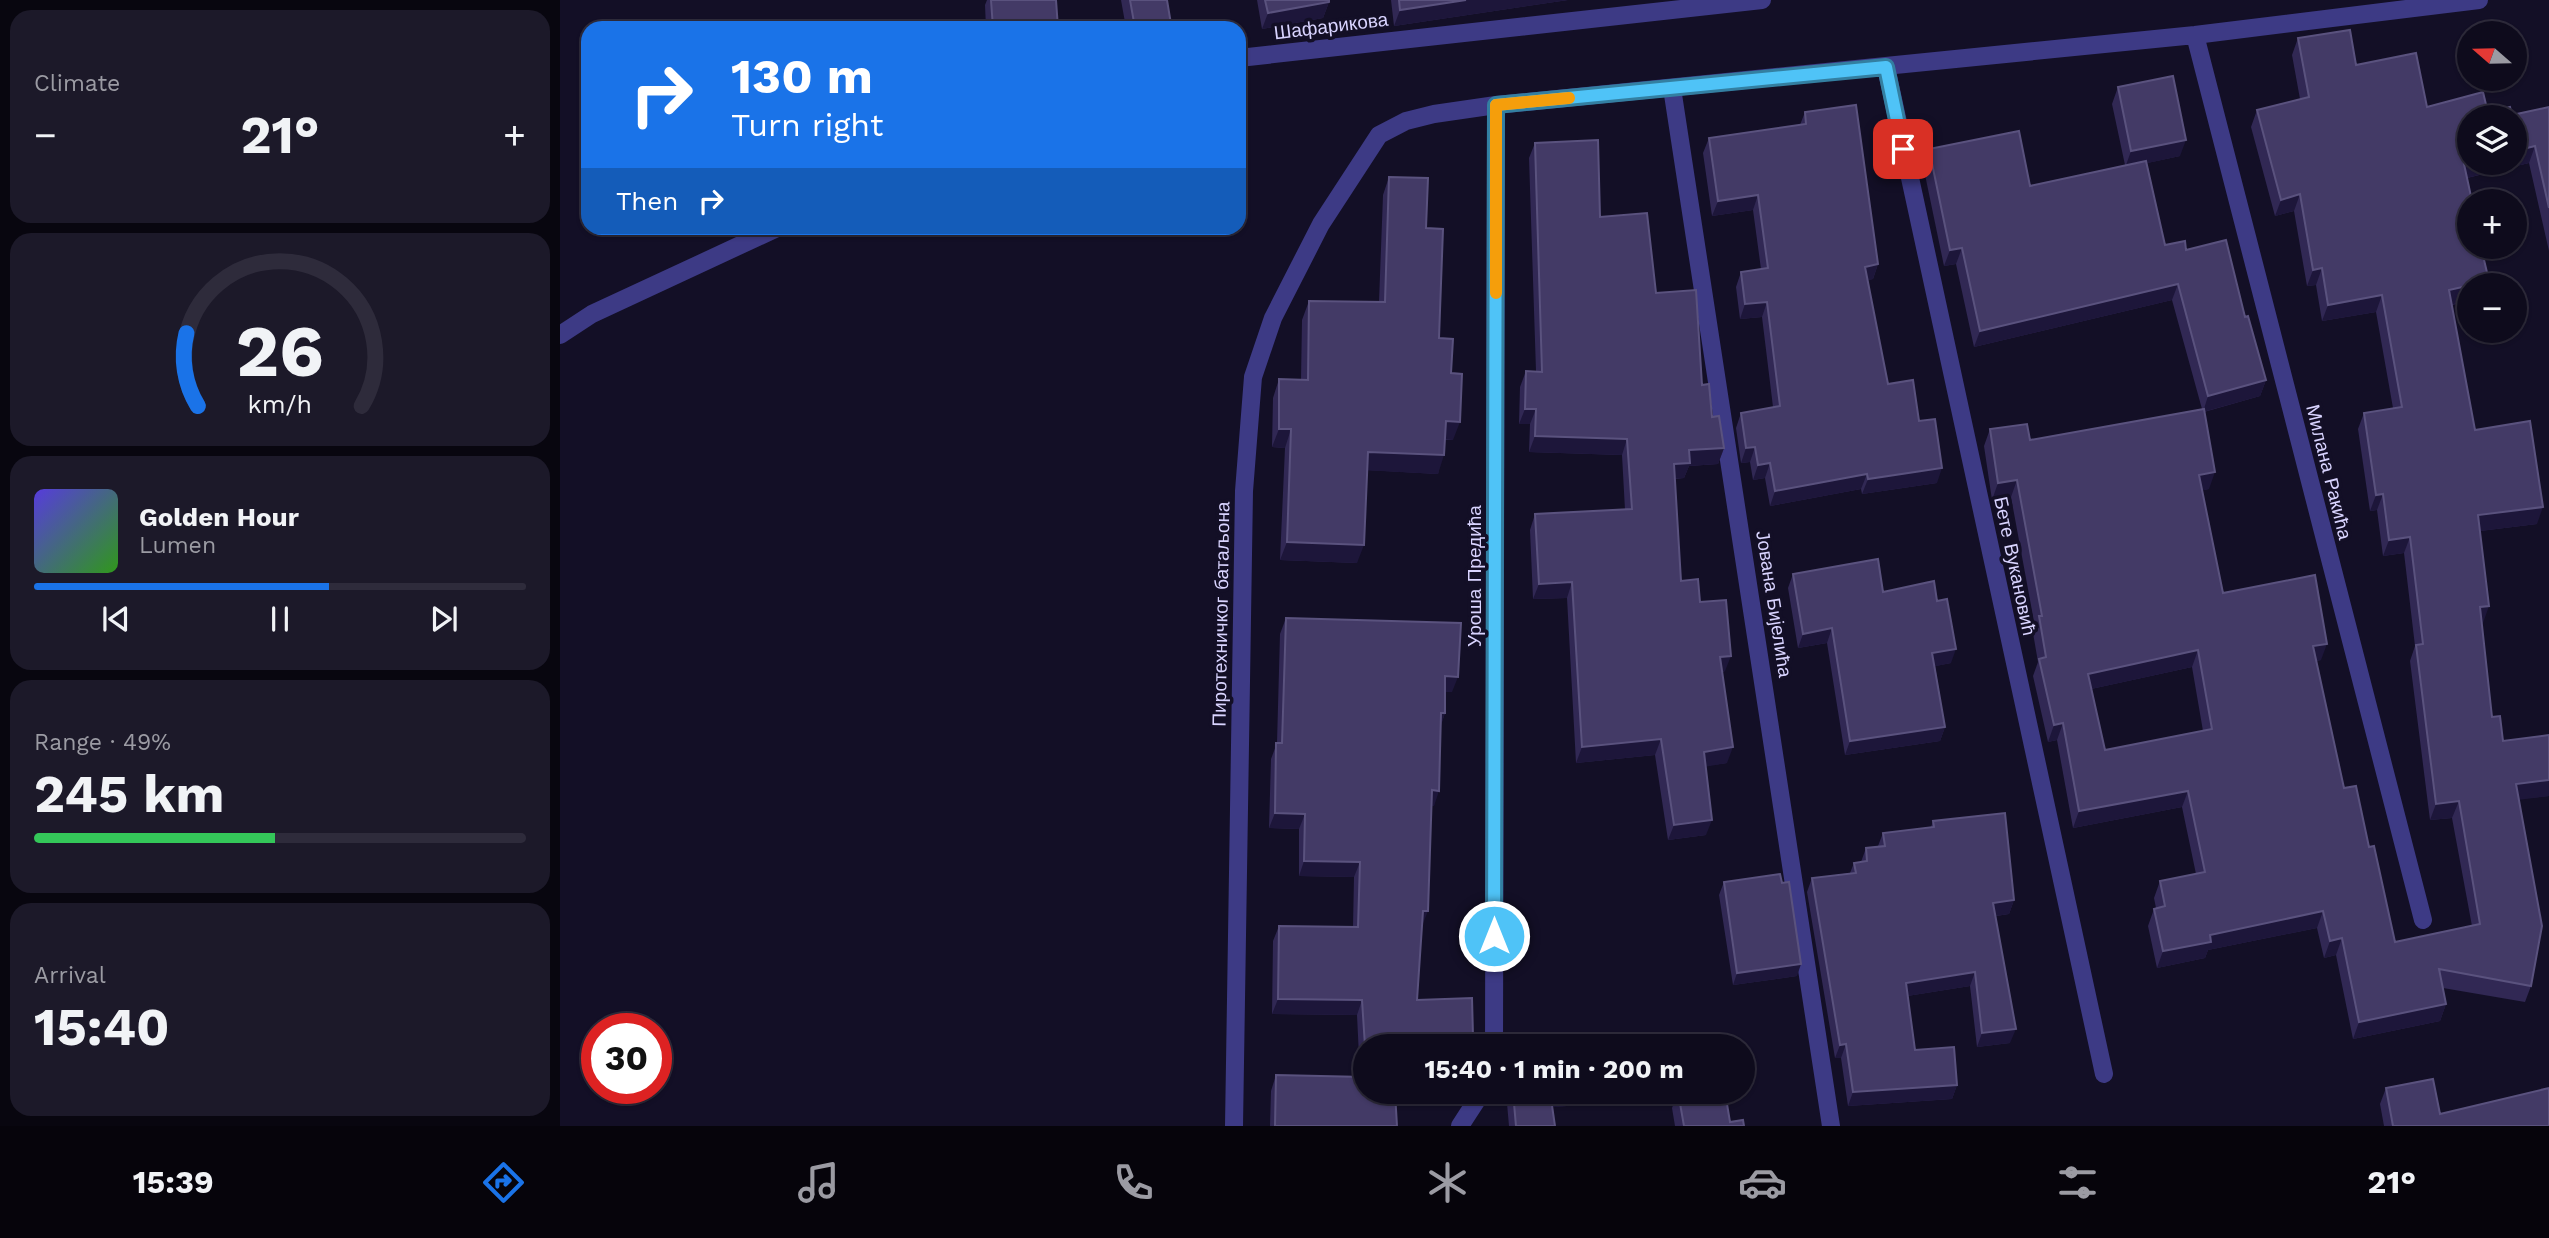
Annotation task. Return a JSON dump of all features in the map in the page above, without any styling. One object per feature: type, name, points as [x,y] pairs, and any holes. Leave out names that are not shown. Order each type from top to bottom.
[{"type":"street","name":"Шафарикова","points":[[1246,57],[1762,0]]},
{"type":"street","points":[[1496,105],[2195,35],[2479,0]]},
{"type":"street","name":"Милана Ракића","points":[[2195,35],[2423,919]]},
{"type":"street","name":"Бете Вукановић","points":[[1886,67],[2104,1074]]},
{"type":"street","name":"Јована Бијелића","points":[[1672,88],[1831,1126]]},
{"type":"street","name":"Пиротехничког батаљона","points":[[1234,1126],[1244,491],[1254,377],[1273,318],[1321,224],[1379,135],[1406,121],[1496,105]]},
{"type":"street","name":"Уроша Предића","points":[[1494,1034],[1496,105]]},
{"type":"street","points":[[560,335],[592,314],[762,235]]},
{"type":"street","points":[[1460,1126],[1474,1104]]},
{"type":"building","points":[[991,0],[1056,0],[1058,21],[992,21]]},
{"type":"building","points":[[1130,0],[1167,0],[1170,21],[1134,21]]},
{"type":"building","points":[[1265,0],[1329,0],[1329,2],[1268,13]]},
{"type":"building","points":[[1399,0],[1466,0],[1400,10]]},
{"type":"building","points":[[2350,30],[2356,65],[2416,53],[2427,107],[2483,92],[2486,105],[2457,105],[2457,175],[2466,175],[2469,189],[2457,189],[2457,259],[2484,259],[2487,273],[2457,273],[2457,288],[2449,290],[2475,430],[2530,421],[2543,507],[2478,515],[2489,606],[2480,607],[2492,717],[2500,716],[2503,741],[2549,735],[2549,780],[2516,784],[2542,926],[2531,986],[2439,969],[2446,1004],[2359,1022],[2342,938],[2330,941],[2323,911],[2210,935],[2211,942],[2163,951],[2154,909],[2165,906],[2160,881],[2205,872],[2188,791],[2079,811],[2063,723],[2054,725],[2039,659],[2046,657],[2039,616],[2042,616],[2017,480],[1998,483],[1990,429],[2027,424],[2030,440],[2204,409],[2215,472],[2199,475],[2223,593],[2315,575],[2327,644],[2313,646],[2344,788],[2356,786],[2369,847],[2374,846],[2395,942],[2480,924],[2459,801],[2436,804],[2416,645],[2423,644],[2410,537],[2389,540],[2383,494],[2376,495],[2364,413],[2402,407],[2382,295],[2328,305],[2322,268],[2313,270],[2300,194],[2281,200],[2257,110],[2309,97],[2298,38]],"holes":[[[2198,650],[2212,729],[2105,750],[2088,674]]]},
{"type":"building","points":[[2173,76],[2186,140],[2131,151],[2118,87]]},
{"type":"building","points":[[1856,105],[1878,264],[1865,267],[1888,384],[1913,380],[1919,421],[1935,419],[1942,468],[1868,479],[1867,474],[1775,491],[1770,463],[1758,465],[1755,447],[1746,448],[1741,413],[1780,406],[1767,302],[1745,304],[1741,272],[1768,268],[1758,195],[1718,201],[1709,138],[1806,124],[1805,112]]},
{"type":"building","points":[[2549,107],[2549,208],[2535,146],[2527,148],[2527,112]]},
{"type":"building","points":[[2019,131],[2030,186],[2146,161],[2165,245],[2185,241],[2186,250],[2226,240],[2245,317],[2248,316],[2266,380],[2208,396],[2178,284],[1980,331],[1962,248],[1950,250],[1929,149]]},
{"type":"building","points":[[1598,140],[1600,217],[1647,213],[1656,293],[1696,290],[1702,385],[1709,384],[1712,417],[1719,416],[1724,448],[1689,450],[1690,463],[1674,464],[1681,581],[1698,579],[1700,602],[1726,600],[1731,656],[1720,657],[1733,747],[1704,752],[1712,820],[1674,825],[1661,739],[1582,747],[1572,582],[1539,584],[1535,514],[1632,509],[1627,439],[1535,436],[1536,409],[1525,409],[1526,371],[1542,372],[1535,143]]},
{"type":"building","points":[[1389,177],[1428,178],[1426,228],[1443,229],[1439,338],[1453,339],[1451,373],[1462,374],[1460,422],[1446,421],[1444,455],[1368,452],[1364,545],[1287,542],[1291,429],[1279,429],[1279,379],[1308,380],[1309,301],[1385,302]]},
{"type":"building","points":[[1878,559],[1883,592],[1934,581],[1937,601],[1947,599],[1956,649],[1932,653],[1945,727],[1850,741],[1832,628],[1803,634],[1793,574]]},
{"type":"building","points":[[1286,618],[1461,623],[1458,677],[1445,676],[1439,791],[1432,790],[1428,911],[1423,911],[1417,1000],[1472,998],[1473,1034],[1364,1034],[1362,1000],[1278,999],[1279,926],[1358,927],[1360,862],[1304,861],[1305,814],[1275,813],[1276,743],[1282,743]]},
{"type":"building","points":[[2005,813],[2014,900],[1993,903],[2016,1029],[1982,1033],[1975,972],[1906,983],[1915,1050],[1954,1047],[1957,1085],[1853,1092],[1846,1044],[1840,1045],[1812,878],[1856,873],[1854,863],[1867,861],[1866,848],[1885,846],[1883,833],[1934,827],[1933,821]]},
{"type":"building","points":[[1780,874],[1782,883],[1789,882],[1801,964],[1737,973],[1724,882]]},
{"type":"building","points":[[1276,1075],[1353,1077],[1353,1104],[1396,1104],[1397,1126],[1275,1126]]},
{"type":"building","points":[[2433,1079],[2440,1114],[2549,1088],[2549,1126],[2393,1126],[2386,1088]]},
{"type":"building","points":[[1514,1104],[1552,1104],[1555,1126],[1516,1126]]},
{"type":"building","points":[[1680,1104],[1727,1104],[1730,1122],[1743,1120],[1744,1126],[1684,1126]]},
{"type":"slow traffic","points":[[1496,293],[1496,105],[1569,98]]},
{"type":"route","points":[[1494,936],[1496,105],[1886,67],[1903,149]]}]
